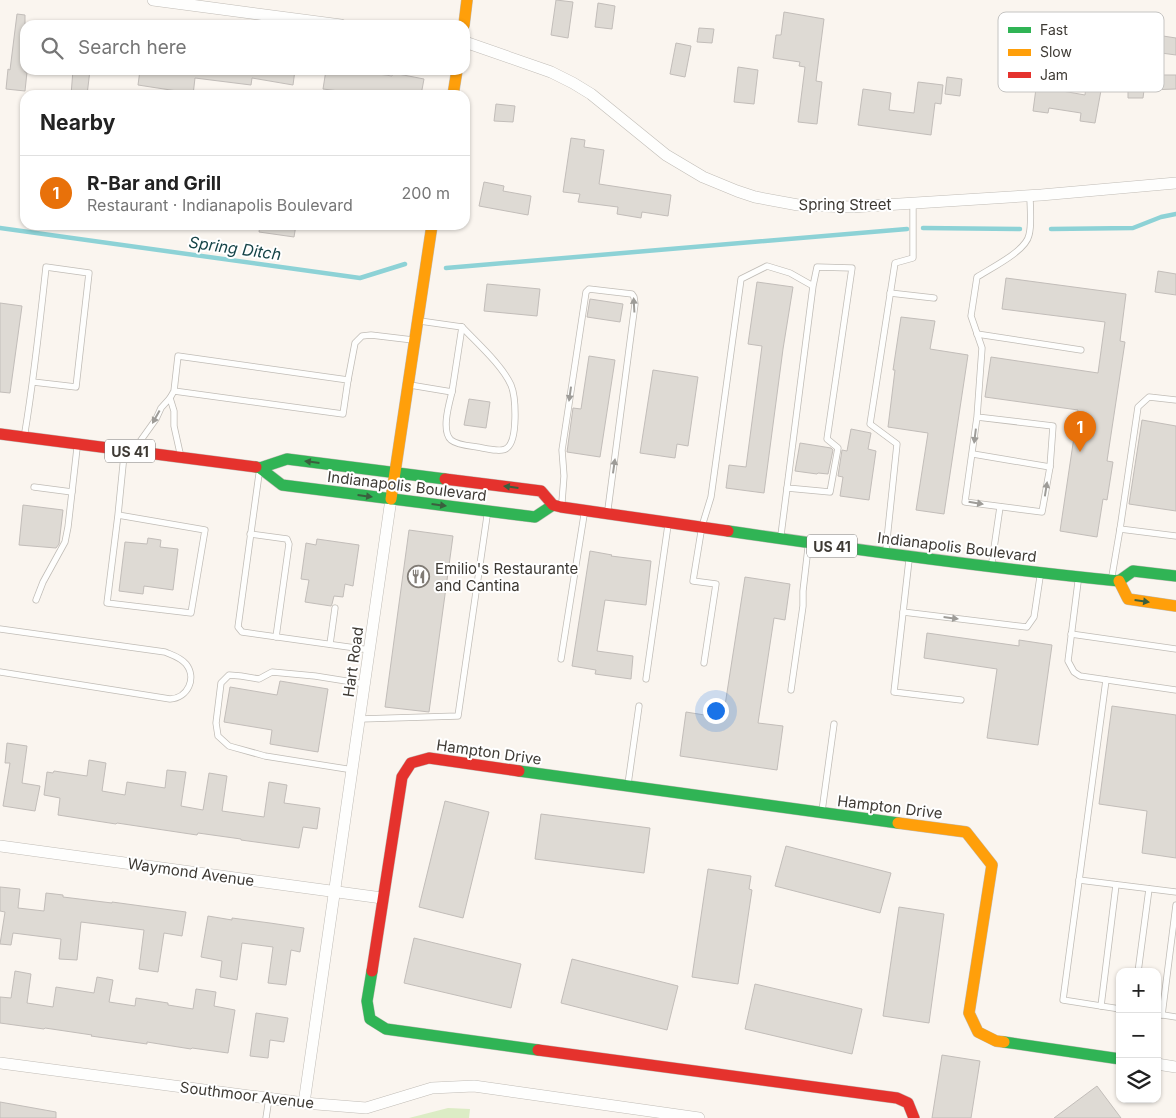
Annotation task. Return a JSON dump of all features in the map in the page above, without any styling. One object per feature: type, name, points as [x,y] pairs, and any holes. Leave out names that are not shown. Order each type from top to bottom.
[{"type":"main road","points":[[465,20],[467,0]]},
{"type":"main road","points":[[454,90],[456,75]]},
{"type":"main road","name":"Hart Road","points":[[391,499],[431,230]]},
{"type":"main road","name":"Indianapolis Boulevard","points":[[0,434],[260,468],[287,459],[541,491],[557,506],[780,539],[991,567],[1115,581],[1133,571],[1176,576]]},
{"type":"main road","name":"Indianapolis Boulevard","points":[[260,468],[282,485],[391,499],[535,517],[557,506]]},
{"type":"main road","points":[[1115,581],[1128,599],[1176,606]]},
{"type":"main road","name":"Hampton Drive","points":[[914,1118],[908,1103],[896,1098],[386,1029],[370,1019],[366,1001],[402,776],[411,763],[428,758],[966,832],[992,865],[969,1013],[978,1032],[996,1041],[1116,1058]]},
{"type":"street","points":[[153,0],[303,20]]},
{"type":"street","name":"Spring Street","points":[[470,44],[551,72],[573,83],[590,94],[666,155],[704,177],[755,197],[798,205],[852,207],[1030,196],[1176,183]]},
{"type":"street","name":"Hart Road","points":[[304,1103],[336,892],[391,499]]},
{"type":"street","name":"Waymond Avenue","points":[[0,846],[382,898]]},
{"type":"street","name":"Southmoor Avenue","points":[[0,1063],[304,1103],[366,1108],[432,1088],[474,1086],[699,1118]]},
{"type":"street","points":[[1161,1065],[1176,1067]]},
{"type":"lane","points":[[977,417],[1053,426],[1050,467],[1042,512],[965,502],[973,454],[982,348],[971,316],[977,277],[1020,250],[1026,243],[1029,235],[1030,196]]},
{"type":"lane","points":[[885,553],[897,444],[870,424],[895,263],[913,258],[913,203]]},
{"type":"lane","points":[[704,663],[716,584],[693,581],[702,528],[711,497],[741,279],[767,266],[790,273],[813,286]]},
{"type":"lane","points":[[25,437],[46,267],[89,272],[76,387],[32,382]]},
{"type":"lane","points":[[780,539],[817,267],[852,268],[828,439],[838,448],[830,492],[787,488]]},
{"type":"lane","points":[[557,506],[564,476],[562,450],[586,292],[589,289],[632,294],[636,304],[608,514]]},
{"type":"lane","points":[[890,293],[934,298]]},
{"type":"lane","points":[[418,321],[462,327],[500,367],[511,386],[515,404],[515,424],[509,447],[505,450],[460,444],[452,440],[448,435],[446,426],[462,327]]},
{"type":"lane","points":[[977,334],[1081,350]]},
{"type":"lane","points":[[174,391],[200,394],[220,393],[257,398],[277,401],[295,407],[343,414],[355,343],[362,336],[371,335],[415,341]]},
{"type":"lane","points":[[118,515],[204,530],[191,613],[107,603],[118,515],[129,451],[156,419],[161,408],[174,391],[178,356],[224,366],[348,380]]},
{"type":"lane","points":[[408,384],[452,392]]},
{"type":"lane","points":[[200,394],[201,387]]},
{"type":"lane","points":[[1115,581],[1120,529],[1138,407],[1150,397],[1176,400]]},
{"type":"lane","points":[[170,398],[174,411],[174,426],[181,458]]},
{"type":"lane","points":[[295,407],[296,400]]},
{"type":"lane","points":[[314,410],[315,403]]},
{"type":"lane","points":[[36,600],[43,582],[65,542],[77,444]]},
{"type":"lane","points":[[973,454],[1050,467]]},
{"type":"lane","points":[[260,468],[238,626],[242,632],[370,650]]},
{"type":"lane","points":[[34,487],[72,492]]},
{"type":"lane","points":[[991,567],[1000,507]]},
{"type":"lane","points":[[561,659],[584,510]]},
{"type":"lane","points":[[360,720],[458,716],[488,511]]},
{"type":"lane","points":[[646,679],[668,523]]},
{"type":"lane","points":[[1120,529],[1176,536]]},
{"type":"lane","points":[[250,534],[287,539],[290,544],[276,637]]},
{"type":"lane","points":[[791,690],[803,606],[809,543]]},
{"type":"lane","points":[[910,556],[894,692],[961,700]]},
{"type":"lane","points":[[903,612],[1027,627],[1034,617],[1041,573]]},
{"type":"lane","points":[[1079,577],[1068,661],[1074,672],[1080,676],[1176,690]]},
{"type":"lane","points":[[330,644],[335,608]]},
{"type":"lane","points":[[0,630],[165,652],[179,658],[187,665],[191,677],[187,691],[176,699],[170,699],[0,672]]},
{"type":"lane","points":[[1071,634],[1176,648]]},
{"type":"lane","points":[[352,770],[265,756],[229,746],[218,736],[216,723],[222,683],[229,676],[259,679],[272,672],[365,684]]},
{"type":"lane","points":[[1106,680],[1063,1000],[1116,1008]]},
{"type":"lane","points":[[628,786],[639,706]]},
{"type":"lane","points":[[822,813],[834,724]]},
{"type":"lane","points":[[1079,880],[1176,892]]},
{"type":"lane","points":[[1101,1006],[1116,885]]},
{"type":"lane","points":[[1139,968],[1149,889]]},
{"type":"lane","points":[[1160,1013],[1176,905]]},
{"type":"lane","points":[[1161,1015],[1176,1017]]},
{"type":"lane","points":[[266,1118],[269,1098]]},
{"type":"green space","points":[[448,1108],[470,1109],[469,1118],[409,1118]]},
{"type":"building","points":[[556,0],[573,2],[568,38],[551,35]]},
{"type":"building","points":[[598,3],[615,6],[612,29],[595,27]]},
{"type":"building","points":[[784,12],[824,19],[816,81],[822,82],[817,124],[798,122],[805,67],[799,66],[800,62],[773,58],[776,35],[781,35]]},
{"type":"building","points":[[17,14],[25,15],[25,20],[20,20],[20,75],[27,75],[25,90],[6,89],[8,69],[10,70]]},
{"type":"building","points":[[699,28],[714,29],[712,43],[697,42]]},
{"type":"building","points":[[1164,36],[1176,38],[1176,55],[1164,53]]},
{"type":"building","points":[[676,43],[691,46],[685,77],[670,74]]},
{"type":"building","points":[[738,67],[758,70],[754,104],[734,102]]},
{"type":"building","points":[[73,75],[89,75],[88,90],[71,90]]},
{"type":"building","points":[[139,75],[294,75],[293,85],[252,78],[251,85],[195,78],[194,90],[170,90],[138,85]]},
{"type":"building","points":[[325,75],[403,75],[424,79],[422,90],[323,89]]},
{"type":"building","points":[[1164,75],[1176,75],[1176,89],[1164,89]]},
{"type":"building","points":[[947,77],[962,79],[960,96],[945,94]]},
{"type":"building","points":[[918,82],[943,85],[941,104],[935,103],[931,135],[858,125],[863,89],[891,93],[889,110],[914,113]]},
{"type":"building","points":[[1036,92],[1068,92],[1085,95],[1085,92],[1101,92],[1095,123],[1080,121],[1081,113],[1049,108],[1048,113],[1033,111]]},
{"type":"building","points":[[1128,92],[1144,92],[1143,98],[1128,98]]},
{"type":"building","points":[[496,104],[515,106],[513,122],[494,121]]},
{"type":"building","points":[[571,138],[585,140],[584,147],[604,150],[599,184],[671,195],[668,216],[642,212],[641,218],[617,214],[618,207],[578,202],[580,194],[563,192]]},
{"type":"building","points":[[484,182],[504,186],[503,191],[531,196],[528,215],[479,206]]},
{"type":"building","points":[[259,230],[295,230],[294,237],[259,232]]},
{"type":"building","points":[[1158,271],[1176,274],[1176,295],[1155,292]]},
{"type":"building","points":[[1006,278],[1126,294],[1120,341],[1125,342],[1107,461],[1113,462],[1107,500],[1103,499],[1097,537],[1060,531],[1078,410],[985,397],[991,357],[1098,373],[1105,322],[1002,309]]},
{"type":"building","points":[[757,282],[793,287],[764,493],[726,488],[729,465],[746,467],[762,346],[748,344]]},
{"type":"building","points":[[487,284],[540,289],[537,316],[484,311]]},
{"type":"building","points":[[590,299],[623,304],[620,322],[587,317]]},
{"type":"building","points":[[0,303],[22,306],[10,393],[0,392]]},
{"type":"building","points":[[901,317],[935,321],[930,349],[968,355],[944,514],[916,510],[928,433],[888,427],[895,370],[893,370]]},
{"type":"building","points":[[589,356],[615,360],[600,457],[567,452],[573,408],[581,409]]},
{"type":"building","points":[[653,370],[698,377],[688,446],[677,444],[675,458],[640,453]]},
{"type":"building","points":[[469,399],[490,402],[486,428],[464,425]]},
{"type":"building","points":[[1142,420],[1176,426],[1176,511],[1129,504]]},
{"type":"building","points":[[851,429],[871,433],[868,449],[876,451],[869,500],[840,496],[843,477],[838,476],[842,450],[847,451]]},
{"type":"building","points":[[800,443],[831,448],[833,450],[828,474],[795,471]]},
{"type":"building","points":[[23,505],[63,510],[59,544],[56,548],[19,545]]},
{"type":"building","points":[[409,530],[453,536],[429,712],[385,707]]},
{"type":"building","points":[[148,538],[161,540],[160,547],[178,549],[173,590],[144,586],[143,594],[119,591],[125,542],[147,544]]},
{"type":"building","points":[[317,539],[359,545],[353,586],[345,584],[343,597],[334,596],[331,606],[305,602],[309,580],[301,579],[306,543],[316,545]]},
{"type":"building","points":[[590,551],[611,556],[651,561],[646,605],[605,600],[597,651],[633,656],[631,679],[595,674],[596,670],[572,666]]},
{"type":"building","points":[[745,577],[790,584],[785,620],[774,618],[758,723],[783,726],[777,770],[680,756],[686,712],[723,718]]},
{"type":"building","points":[[927,633],[1019,646],[1019,640],[1052,645],[1038,745],[987,738],[997,669],[924,658]]},
{"type":"building","points":[[280,681],[328,689],[318,752],[270,744],[272,730],[224,722],[230,687],[277,695]]},
{"type":"building","points":[[1112,706],[1176,715],[1176,858],[1142,853],[1147,811],[1099,804]]},
{"type":"building","points":[[7,743],[27,746],[22,783],[40,786],[35,811],[3,806],[10,763],[5,763]]},
{"type":"building","points":[[89,760],[106,763],[102,791],[125,795],[127,782],[165,788],[167,770],[186,772],[181,806],[203,810],[209,773],[227,776],[222,811],[264,817],[269,782],[287,785],[284,803],[320,808],[317,829],[303,827],[299,848],[58,815],[60,798],[44,795],[47,772],[53,773],[54,771],[87,776]]},
{"type":"building","points":[[445,801],[489,812],[463,918],[419,907]]},
{"type":"building","points":[[541,814],[650,828],[644,873],[535,859]]},
{"type":"building","points":[[786,846],[891,873],[880,913],[775,886]]},
{"type":"building","points":[[708,869],[751,876],[749,889],[752,890],[738,984],[692,977]]},
{"type":"building","points":[[0,887],[20,889],[18,908],[44,911],[46,893],[63,895],[63,897],[186,912],[182,936],[164,933],[158,972],[139,969],[144,930],[81,922],[77,960],[59,959],[61,939],[13,933],[11,945],[0,944],[5,912],[0,911]]},
{"type":"building","points":[[899,907],[944,914],[929,1023],[883,1016]]},
{"type":"building","points":[[208,916],[304,928],[300,952],[291,950],[286,985],[268,983],[273,947],[242,943],[237,980],[220,977],[222,961],[201,957]]},
{"type":"building","points":[[414,938],[521,964],[511,1008],[404,983]]},
{"type":"building","points":[[572,959],[678,986],[667,1030],[561,1003]]},
{"type":"building","points":[[15,971],[31,974],[27,1003],[53,1007],[56,987],[94,993],[97,977],[113,980],[109,1002],[135,1006],[136,998],[193,1009],[196,989],[216,992],[214,1006],[235,1010],[228,1053],[147,1042],[147,1044],[0,1023],[0,997],[11,998]]},
{"type":"building","points":[[755,984],[862,1009],[852,1054],[745,1029]]},
{"type":"building","points":[[256,1013],[288,1018],[284,1042],[270,1040],[268,1058],[250,1056]]},
{"type":"building","points":[[942,1055],[980,1061],[971,1118],[932,1118]]},
{"type":"building","points":[[1097,1086],[1121,1118],[1054,1118]]},
{"type":"building","points":[[0,1102],[56,1112],[56,1118],[0,1118]]},
{"type":"waterway","points":[[1051,229],[1133,228],[1161,217],[1176,214]]},
{"type":"waterway","name":"Spring Ditch","points":[[0,228],[360,278],[405,264]]},
{"type":"waterway","points":[[923,228],[1020,229]]},
{"type":"waterway","points":[[446,268],[907,229]]},
{"type":"traffic: fast","points":[[256,467],[260,468],[287,459],[445,479]]},
{"type":"traffic: fast","points":[[260,468],[282,485],[535,517],[553,505]]},
{"type":"traffic: fast","points":[[728,531],[923,558],[1119,581],[1133,571],[1176,576]]},
{"type":"traffic: fast","points":[[519,771],[898,823]]},
{"type":"traffic: fast","points":[[372,971],[367,1001],[370,1019],[386,1029],[538,1050]]},
{"type":"traffic: fast","points":[[1004,1042],[1116,1058]]},
{"type":"traffic: slow","points":[[465,20],[467,0]]},
{"type":"traffic: slow","points":[[454,90],[456,75]]},
{"type":"traffic: slow","points":[[391,499],[431,230]]},
{"type":"traffic: slow","points":[[1119,581],[1128,599],[1176,606]]},
{"type":"traffic: slow","points":[[898,823],[966,832],[992,865],[969,1013],[978,1032],[996,1041],[1004,1042]]},
{"type":"traffic: jam","points":[[0,434],[256,467]]},
{"type":"traffic: jam","points":[[445,479],[541,491],[553,505],[561,507],[728,531]]},
{"type":"traffic: jam","points":[[372,971],[402,777],[411,763],[429,758],[519,771]]},
{"type":"traffic: jam","points":[[538,1050],[897,1098],[908,1103],[914,1118]]},
{"type":"place","name":"R-Bar and Grill","points":[[1080,452]]},
{"type":"place","name":"Emilio's Restaurante and Cantina","points":[[419,577]]}]
